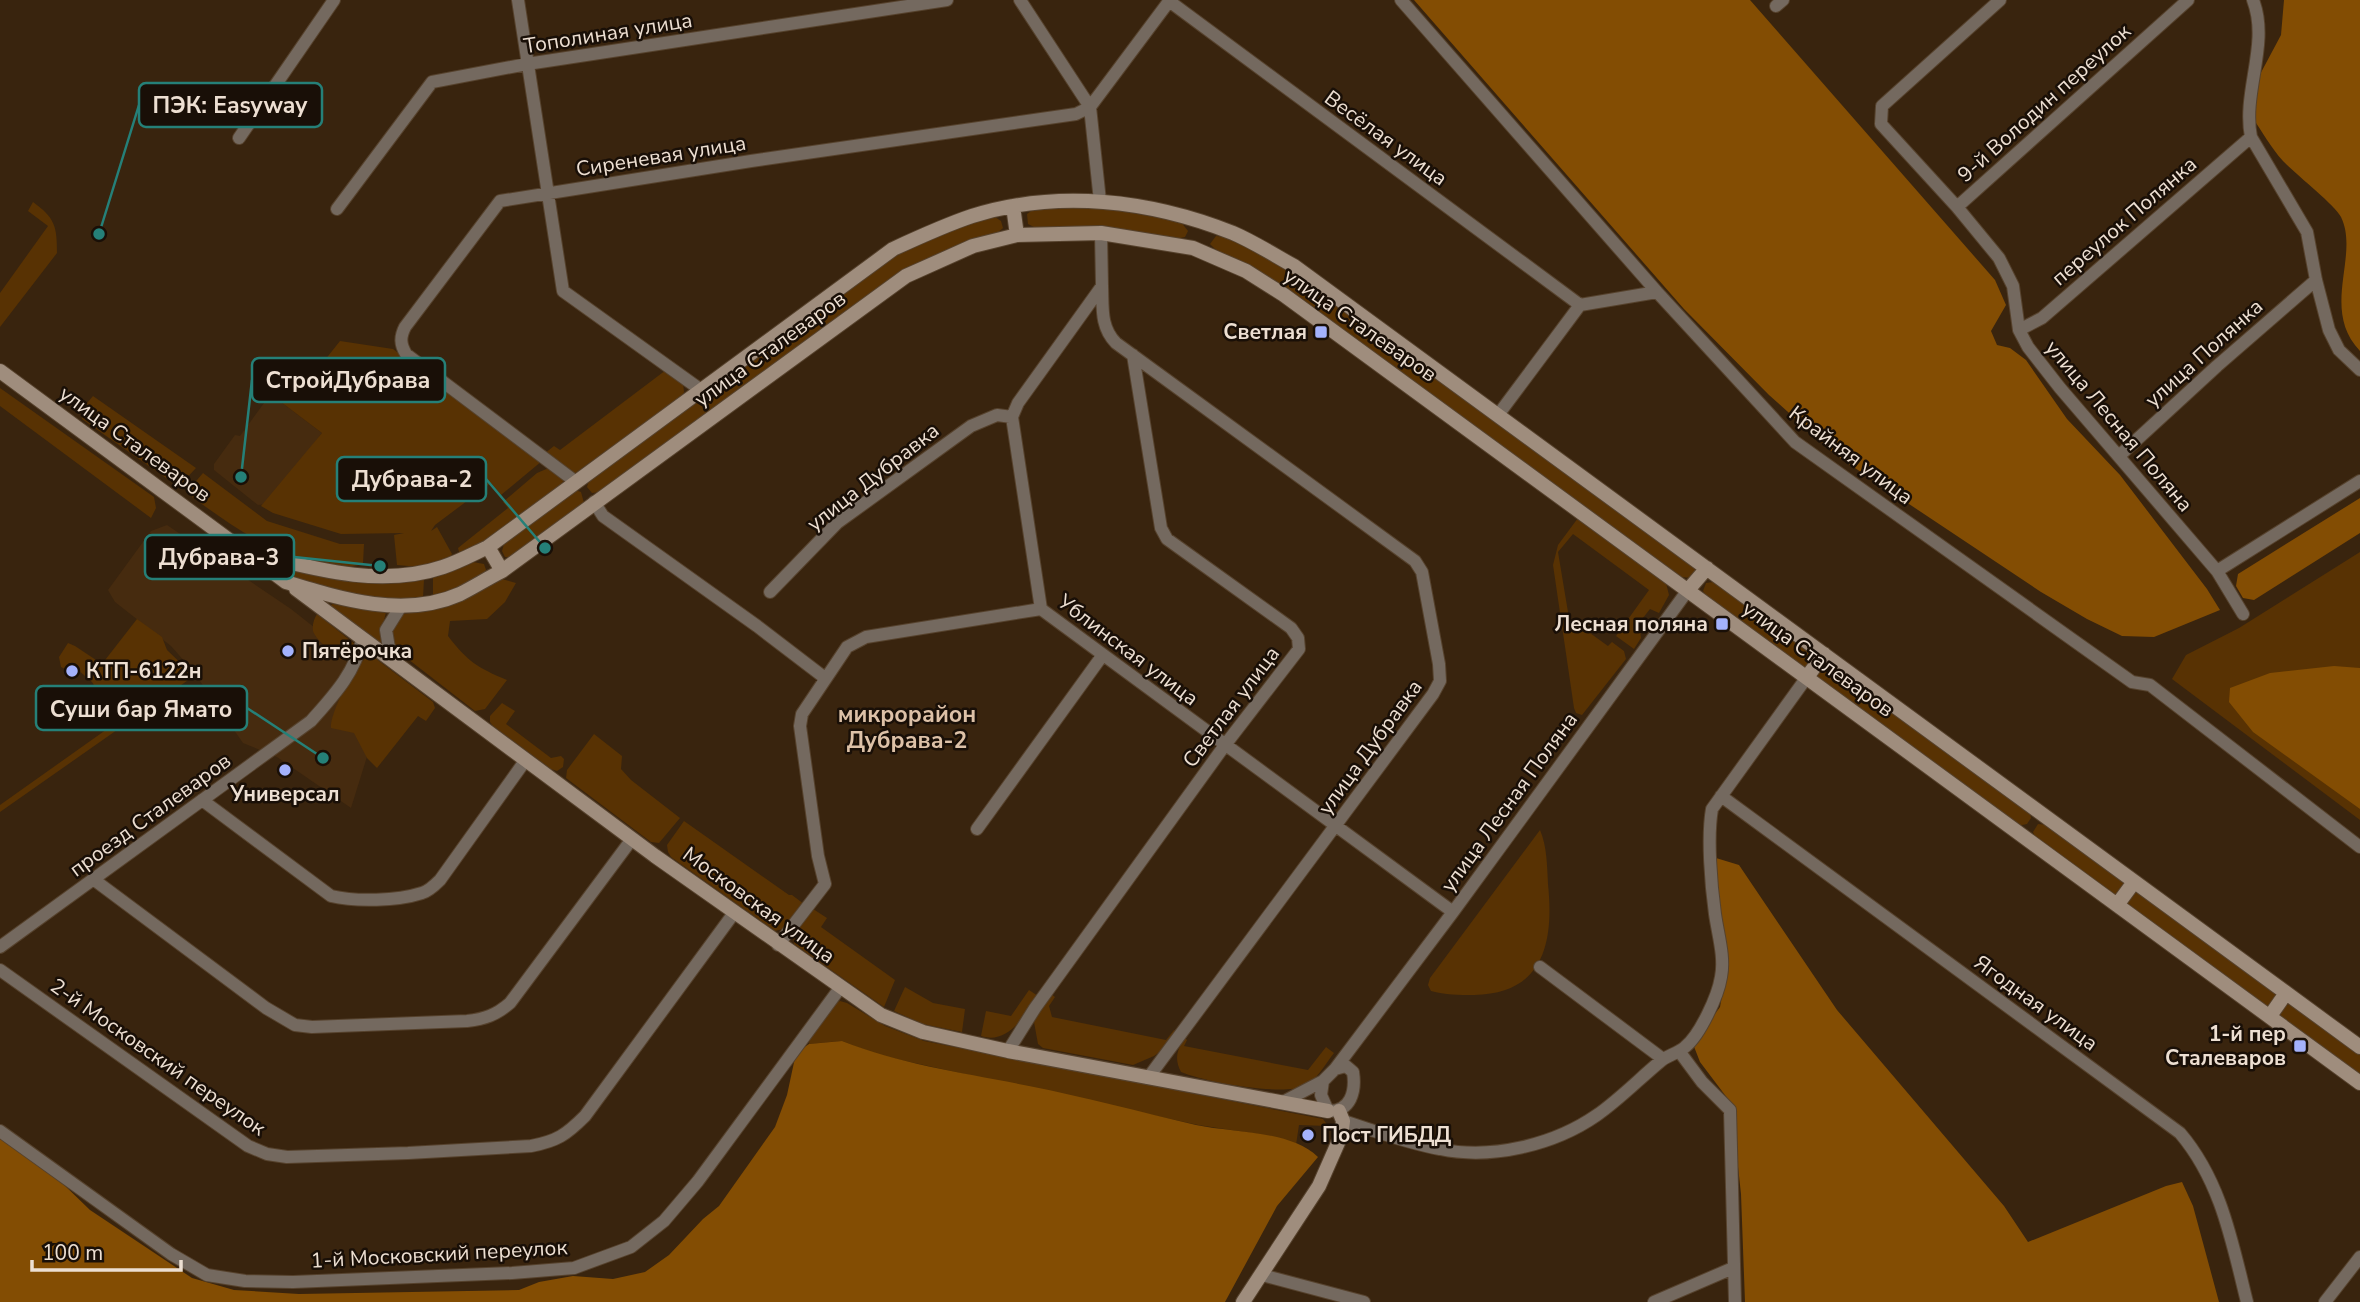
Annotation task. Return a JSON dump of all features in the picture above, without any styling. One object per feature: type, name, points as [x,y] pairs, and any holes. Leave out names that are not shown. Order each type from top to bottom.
[{"type":"main road","name":"улица Сталеваров","points":[[246,551],[346,575],[399,576],[443,567],[488,547],[893,248],[973,216],[1013,206],[1060,200],[1100,201],[1155,210],[1234,234],[1294,266],[2360,1047]]},
{"type":"main road","points":[[1013,206],[1017,236]]},
{"type":"main road","points":[[1193,248],[1202,223]]},
{"type":"main road","name":"улица Сталеваров","points":[[0,371],[286,582],[334,597],[401,606],[428,603],[458,594],[502,571],[906,276],[973,246],[1017,236],[1101,233],[1193,248],[1246,271],[1284,295],[2360,1083]]},
{"type":"main road","points":[[576,482],[594,502]]},
{"type":"main road","points":[[488,547],[502,571]]},
{"type":"main road","points":[[1688,590],[1707,568]]},
{"type":"main road","name":"Московская улица","points":[[286,582],[632,839],[778,945],[881,1015],[923,1032],[1008,1051],[1337,1115]]},
{"type":"main road","points":[[1807,677],[1824,654]]},
{"type":"main road","points":[[2117,905],[2134,882]]},
{"type":"main road","points":[[2270,1016],[2286,993]]},
{"type":"main road","points":[[1243,1302],[1319,1186],[1341,1136],[1337,1115]]},
{"type":"street","points":[[239,138],[334,0]]},
{"type":"street","points":[[518,0],[564,291],[701,390]]},
{"type":"street","name":"Тополиная улица","points":[[337,209],[432,82],[527,64],[947,0]]},
{"type":"street","points":[[1020,0],[1090,107],[1094,122],[1100,201]]},
{"type":"street","name":"Крайняя улица","points":[[1401,0],[1657,292],[1795,442],[2132,682],[2150,685],[2360,847]]},
{"type":"street","name":"улица Лесная Поляна","points":[[2000,0],[1882,106],[1881,124],[1999,258],[2013,286],[2020,330],[2028,347],[2217,571],[2243,614]]},
{"type":"street","name":"9-й Володин переулок","points":[[1956,207],[2188,0]]},
{"type":"street","points":[[2253,0],[2258,15],[2256,64],[2249,122],[2251,137],[2307,232],[2329,330],[2339,350],[2360,370]]},
{"type":"street","points":[[1090,107],[1169,1]]},
{"type":"street","name":"Весёлая улица","points":[[1169,1],[1580,305]]},
{"type":"street","name":"Сиреневая улица","points":[[576,482],[406,354],[402,347],[400,337],[405,327],[500,201],[1076,114],[1090,107]]},
{"type":"street","name":"переулок Полянка","points":[[2020,330],[2042,318],[2251,137]]},
{"type":"street","points":[[1012,417],[1018,403],[1102,286],[1101,233]]},
{"type":"street","name":"улица Полянка","points":[[2119,456],[2316,280]]},
{"type":"street","name":"улица Дубравка","points":[[1102,286],[1104,326],[1108,335],[1415,561],[1423,572],[1434,628],[1440,681],[1336,827],[1148,1078]]},
{"type":"street","points":[[1499,415],[1580,305],[1657,292]]},
{"type":"street","name":"Светлая улица","points":[[1008,1051],[1035,1008],[1225,745],[1299,649],[1298,638],[1291,628],[1167,539],[1161,528],[1133,355]]},
{"type":"street","name":"улица Дубравка","points":[[770,592],[837,523],[971,426],[997,415],[1012,417]]},
{"type":"street","name":"Ублинская улица","points":[[1012,417],[1041,609],[1453,912]]},
{"type":"street","points":[[2217,571],[2360,481]]},
{"type":"street","points":[[594,502],[603,516],[825,678]]},
{"type":"street","name":"улица Лесная Поляна","points":[[1323,1081],[1360,1037],[1453,912],[1688,590]]},
{"type":"street","points":[[391,660],[386,630],[401,606]]},
{"type":"street","points":[[778,945],[825,884],[818,856],[800,726],[802,713],[847,648],[866,637],[1041,609]]},
{"type":"street","name":"проезд Сталеваров","points":[[0,947],[312,721],[339,690],[358,656],[362,640]]},
{"type":"street","points":[[977,829],[1102,656]]},
{"type":"street","name":"Московская улица","points":[[1337,1115],[1440,1150],[1470,1153],[1505,1150],[1552,1139],[1575,1129],[1624,1095],[1663,1059],[1687,1045],[1706,1017],[1721,978],[1723,960],[1715,912],[1709,826],[1712,808],[1807,677]]},
{"type":"street","points":[[202,800],[331,896],[348,900],[387,898],[422,893],[440,880],[525,761]]},
{"type":"street","name":"Ягодная улица","points":[[1721,796],[2180,1133],[2193,1148],[2215,1188],[2227,1221],[2246,1302]]},
{"type":"street","points":[[93,880],[274,1013],[295,1025],[312,1027],[483,1019],[496,1014],[510,1003],[632,839]]},
{"type":"street","name":"2-й Московский переулок","points":[[0,970],[247,1146],[267,1154],[300,1157],[531,1146],[551,1142],[568,1134],[585,1116],[734,913]]},
{"type":"street","points":[[1540,967],[1663,1059]]},
{"type":"street","name":"1-й Московский переулок","points":[[0,1131],[171,1254],[207,1275],[245,1281],[293,1282],[575,1268],[631,1247],[664,1221],[706,1170],[840,988]]},
{"type":"street","name":"улица Лесная Поляна","points":[[1337,1115],[1345,1108],[1353,1088],[1353,1072],[1360,1037]]},
{"type":"street","points":[[1679,1051],[1702,1082],[1730,1110],[1735,1302]]},
{"type":"street","points":[[1335,1069],[1346,1066],[1353,1072]]},
{"type":"street","points":[[1323,1081],[1321,1095],[1337,1115]]},
{"type":"street","points":[[1281,1103],[1323,1081]]},
{"type":"street","points":[[2325,1302],[2360,1257]]},
{"type":"street","points":[[1654,1302],[1733,1268]]},
{"type":"street","points":[[1262,1275],[1364,1302]]},
{"type":"shaded area","points":[[1414,0],[1750,0],[1995,280],[2006,305],[1991,331],[1997,345],[2010,348],[2026,360],[2067,419],[2120,475],[2220,610],[2154,637],[2122,636],[2041,592],[1837,456],[1769,395],[1684,309]]},
{"type":"shaded area","points":[[2284,0],[2360,0],[2360,351],[2348,335],[2343,318],[2341,300],[2346,232],[2341,217],[2283,161],[2252,117],[2257,80],[2281,35]]},
{"type":"shaded area","points":[[33,202],[53,223],[57,253],[0,327],[0,293],[48,226],[28,211]]},
{"type":"shaded area","points":[[1105,208],[1181,222],[1188,231],[1185,237],[1176,239],[1110,228],[1036,228],[1028,224],[1027,214],[1034,209]]},
{"type":"shaded area","points":[[995,217],[1001,221],[1003,228],[995,235],[970,240],[601,492],[592,493],[587,487],[589,480],[894,255],[964,225]]},
{"type":"shaded area","points":[[1216,236],[1243,243],[1284,268],[1692,564],[1696,572],[1691,578],[1682,577],[1282,287],[1215,249],[1210,244]]},
{"type":"shaded area","points":[[340,341],[393,349],[542,461],[501,495],[491,483],[435,525],[431,531],[437,527],[452,554],[448,560],[420,567],[397,565],[394,535],[404,533],[341,534],[273,513],[261,506],[322,433],[281,402],[304,376],[313,375]]},
{"type":"shaded area","points":[[666,370],[683,383],[682,396],[574,474],[544,454],[554,446],[560,450]]},
{"type":"shaded area","points":[[0,388],[154,497],[156,508],[151,518],[0,406]]},
{"type":"shaded area","points":[[93,396],[196,468],[182,483],[173,483],[82,419],[81,410]]},
{"type":"shaded area","points":[[281,402],[322,433],[268,504],[258,505],[214,470],[214,464],[235,435],[240,436],[264,403]]},
{"type":"shaded area","points":[[551,467],[564,480],[560,486],[478,546],[459,552],[458,548],[508,508],[503,502],[537,473]]},
{"type":"shaded area","points":[[203,473],[267,521],[340,544],[364,544],[363,564],[338,567],[315,564],[259,541],[192,497],[191,487]]},
{"type":"shaded area","points":[[575,490],[581,492],[584,503],[513,557],[505,557],[502,551],[504,544]]},
{"type":"shaded area","points":[[2360,498],[2360,533],[2254,600],[2243,598],[2236,586],[2238,574]]},
{"type":"shaded area","points":[[1578,518],[1666,583],[1669,595],[1659,613],[1650,609],[1639,623],[1641,638],[1634,649],[1616,636],[1649,590],[1573,534],[1558,552],[1569,618],[1608,646],[1612,642],[1624,651],[1626,659],[1582,715],[1576,713],[1574,708],[1553,565],[1558,545]]},
{"type":"shaded area","points":[[167,525],[291,609],[343,650],[370,747],[351,808],[277,757],[243,743],[193,671],[171,646],[115,602],[108,590],[151,531]]},
{"type":"shaded area","points":[[2360,552],[2360,820],[2172,679],[2186,655],[2239,628]]},
{"type":"shaded area","points":[[473,562],[484,564],[486,570],[480,578],[433,597],[433,577]]},
{"type":"shaded area","points":[[288,569],[368,583],[424,579],[423,598],[369,598],[293,579],[287,573]]},
{"type":"shaded area","points":[[502,579],[516,583],[505,602],[487,619],[450,621],[448,636],[461,652],[481,667],[507,680],[485,709],[475,711],[395,649],[391,630],[403,614],[454,602]]},
{"type":"shaded area","points":[[1713,582],[1812,652],[1814,659],[1809,666],[1800,667],[1707,597],[1703,591],[1706,583]]},
{"type":"shaded area","points":[[333,604],[386,612],[381,633],[383,646],[332,609]]},
{"type":"shaded area","points":[[317,614],[356,645],[350,661],[335,654],[315,635],[313,627]]},
{"type":"shaded area","points":[[137,619],[162,637],[167,650],[194,676],[0,812],[0,805],[117,722],[92,682],[70,663],[65,669],[61,667],[59,657],[68,643],[102,664]]},
{"type":"shaded area","points":[[371,655],[433,702],[435,708],[426,721],[418,716],[377,768],[367,758],[354,733],[331,728],[345,688],[358,666]]},
{"type":"shaded area","points":[[1824,663],[1834,666],[2029,810],[2031,818],[2027,824],[2017,826],[1819,681],[1816,673]]},
{"type":"shaded area","points":[[2334,666],[2360,668],[2360,809],[2253,732],[2229,702],[2230,688],[2270,673]]},
{"type":"shaded area","points":[[502,703],[515,711],[506,724],[551,758],[561,756],[564,759],[563,767],[557,771],[551,769],[493,726],[490,716]]},
{"type":"shaded area","points":[[594,734],[622,756],[621,769],[631,780],[680,818],[659,843],[651,842],[566,778],[567,770]]},
{"type":"shaded area","points":[[684,821],[804,904],[786,928],[775,931],[671,857],[667,845]]},
{"type":"shaded area","points":[[2038,824],[2048,825],[2126,882],[2127,886],[2114,897],[2036,840],[2033,832]]},
{"type":"shaded area","points":[[1540,830],[1546,856],[1549,926],[1540,961],[1530,975],[1516,985],[1498,992],[1463,995],[1431,991],[1428,985],[1430,978]]},
{"type":"shaded area","points":[[1716,858],[1739,865],[1837,1010],[2004,1206],[2028,1242],[2182,1182],[2193,1206],[2219,1302],[1745,1302],[1741,1194],[1731,1103],[1700,1062],[1693,1044],[1720,1007],[1727,968],[1721,934]]},
{"type":"shaded area","points":[[2136,890],[2273,990],[2276,997],[2272,1005],[2263,1006],[2125,905]]},
{"type":"shaded area","points":[[810,907],[827,918],[821,927],[895,980],[884,1007],[794,944],[793,932]]},
{"type":"shaded area","points":[[905,987],[933,1003],[965,1009],[962,1032],[923,1024],[894,1011]]},
{"type":"shaded area","points":[[1029,990],[1038,996],[1015,1026],[999,1036],[981,1036],[986,1011],[1011,1016]]},
{"type":"shaded area","points":[[1051,994],[1055,997],[1049,1006],[1052,1017],[1166,1040],[1174,1030],[1178,1034],[1154,1056],[1133,1065],[1043,1048],[1038,1044],[1034,1022]]},
{"type":"shaded area","points":[[840,1001],[885,1026],[924,1041],[1323,1119],[1328,1126],[1299,1125],[1296,1145],[1264,1135],[1198,1125],[878,1055],[842,1041],[809,1044],[819,1019]]},
{"type":"shaded area","points":[[2288,1004],[2360,1053],[2360,1077],[2282,1020],[2280,1012]]},
{"type":"shaded area","points":[[1185,1038],[1187,1040],[1184,1046],[1308,1070],[1326,1047],[1334,1053],[1317,1076],[1305,1086],[1294,1089],[1262,1089],[1207,1080],[1181,1072],[1177,1054]]},
{"type":"shaded area","points":[[842,1041],[934,1068],[1050,1090],[1196,1125],[1277,1137],[1306,1148],[1318,1157],[1277,1206],[1225,1302],[0,1302],[0,1137],[59,1180],[90,1210],[192,1278],[234,1290],[299,1294],[519,1290],[539,1282],[573,1276],[613,1279],[645,1272],[669,1255],[719,1206],[775,1127],[787,1095],[796,1053],[809,1044]]},
{"type":"place","name":"ПЭК: Easyway","points":[[99,234]]},
{"type":"place","name":"Светлая","points":[[1321,332]]},
{"type":"place","name":"СтройДубрава","points":[[241,477]]},
{"type":"place","name":"Дубрава-2","points":[[545,548]]},
{"type":"place","name":"Дубрава-3","points":[[380,566]]},
{"type":"place","name":"Лесная поляна","points":[[1722,624]]},
{"type":"place","name":"Пятёрочка","points":[[288,651]]},
{"type":"place","name":"КТП-6122н","points":[[72,671]]},
{"type":"place","name":"Суши бар Ямато","points":[[323,758]]},
{"type":"place","name":"Универсал","points":[[285,770]]},
{"type":"place","name":"1-й пер Сталеваров","points":[[2300,1046]]},
{"type":"place","name":"Пост ГИБДД","points":[[1308,1135]]},
{"type":"district","name":"микрорайон Дубрава-2","points":[[907,727]]}]
